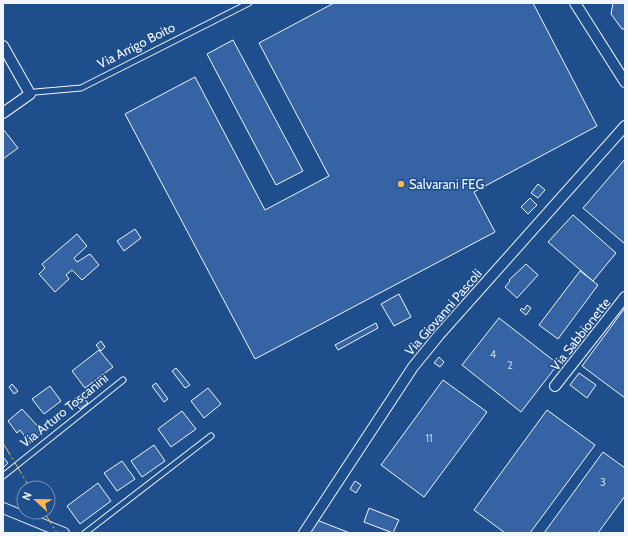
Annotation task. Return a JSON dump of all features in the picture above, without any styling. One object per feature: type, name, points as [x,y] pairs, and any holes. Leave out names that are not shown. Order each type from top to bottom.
[{"type":"street","points":[[575,3],[625,82]]},
{"type":"street","points":[[3,46],[30,94]]},
{"type":"street","name":"Via Arrigo Boito","points":[[3,113],[30,94]]},
{"type":"street","name":"Via Giovanni Pascoli","points":[[304,533],[413,367],[444,329],[625,126]]},
{"type":"street","name":"Via Sabbionette","points":[[555,386],[625,297]]},
{"type":"street","points":[[3,508],[64,533]]},
{"type":"lane","name":"Via Arrigo Boito","points":[[30,94],[35,92],[81,88],[249,3]]},
{"type":"lane","name":"Via Arturo Toscanini","points":[[3,476],[123,380]]},
{"type":"lane","points":[[85,533],[211,436]]},
{"type":"building","name":"Salvarani FEG","points":[[334,3],[533,3],[597,126],[474,192],[495,232],[255,359],[125,114],[195,77],[265,210],[329,176],[259,43]]},
{"type":"building","points":[[613,3],[625,3],[625,29],[622,29],[611,14]]},
{"type":"building","points":[[233,40],[303,171],[276,185],[207,54]]},
{"type":"building","points":[[3,129],[18,148],[3,159]]},
{"type":"building","points":[[625,159],[625,244],[583,208]]},
{"type":"building","points":[[538,184],[545,190],[538,198],[531,193]]},
{"type":"building","points":[[530,198],[537,205],[528,214],[521,207]]},
{"type":"building","points":[[573,215],[616,253],[593,281],[548,242]]},
{"type":"building","points":[[135,229],[141,238],[124,251],[117,241]]},
{"type":"building","points":[[77,234],[87,246],[74,258],[77,262],[90,254],[99,265],[82,280],[72,270],[66,275],[69,279],[55,292],[39,274],[45,268],[42,264]]},
{"type":"building","points":[[526,264],[538,275],[517,298],[505,287],[510,281],[509,280]]},
{"type":"building","points":[[580,271],[598,285],[558,339],[539,325]]},
{"type":"building","points":[[399,294],[411,317],[394,326],[381,304]]},
{"type":"building","points":[[527,305],[531,308],[526,315],[520,310],[522,308],[524,310]]},
{"type":"building","points":[[625,308],[625,398],[582,366]]},
{"type":"building","points":[[499,318],[558,364],[521,412],[462,365]]},
{"type":"building","points":[[376,323],[378,328],[338,350],[335,345]]},
{"type":"building","points":[[101,341],[105,347],[101,351],[96,345]]},
{"type":"building","points":[[99,350],[113,367],[85,388],[72,371]]},
{"type":"building","points":[[439,357],[444,362],[440,367],[434,363]]},
{"type":"building","points":[[176,368],[190,385],[185,388],[172,371]]},
{"type":"building","points":[[579,373],[596,385],[587,398],[570,385]]},
{"type":"building","points":[[443,380],[487,412],[424,497],[381,465]]},
{"type":"building","points":[[156,383],[168,399],[164,402],[152,386]]},
{"type":"building","points":[[12,384],[18,391],[14,394],[9,387]]},
{"type":"building","points":[[50,386],[61,401],[44,414],[32,399]]},
{"type":"building","points":[[208,388],[221,404],[204,418],[191,401]]},
{"type":"building","points":[[81,394],[88,403],[80,409],[73,400]]},
{"type":"building","points":[[22,409],[43,432],[30,443],[20,430],[17,433],[8,421]]},
{"type":"building","points":[[547,410],[595,445],[530,533],[505,533],[474,510]]},
{"type":"building","points":[[182,411],[196,429],[171,447],[158,429]]},
{"type":"building","points":[[154,445],[165,461],[142,477],[131,461]]},
{"type":"building","points":[[603,452],[625,468],[625,496],[598,533],[544,533]]},
{"type":"building","points":[[3,457],[8,463],[3,468]]},
{"type":"building","points":[[122,461],[135,479],[117,491],[104,473]]},
{"type":"building","points":[[355,481],[361,485],[356,493],[350,489]]},
{"type":"building","points":[[98,483],[111,501],[80,524],[67,506]]},
{"type":"building","points":[[369,508],[399,520],[393,533],[364,522]]},
{"type":"building","points":[[314,519],[350,533],[309,533]]},
{"type":"power","points":[[3,443],[25,480]]},
{"type":"power","points":[[49,520],[57,533]]},
{"type":"place","name":"Salvarani FEG","points":[[401,184]]}]
